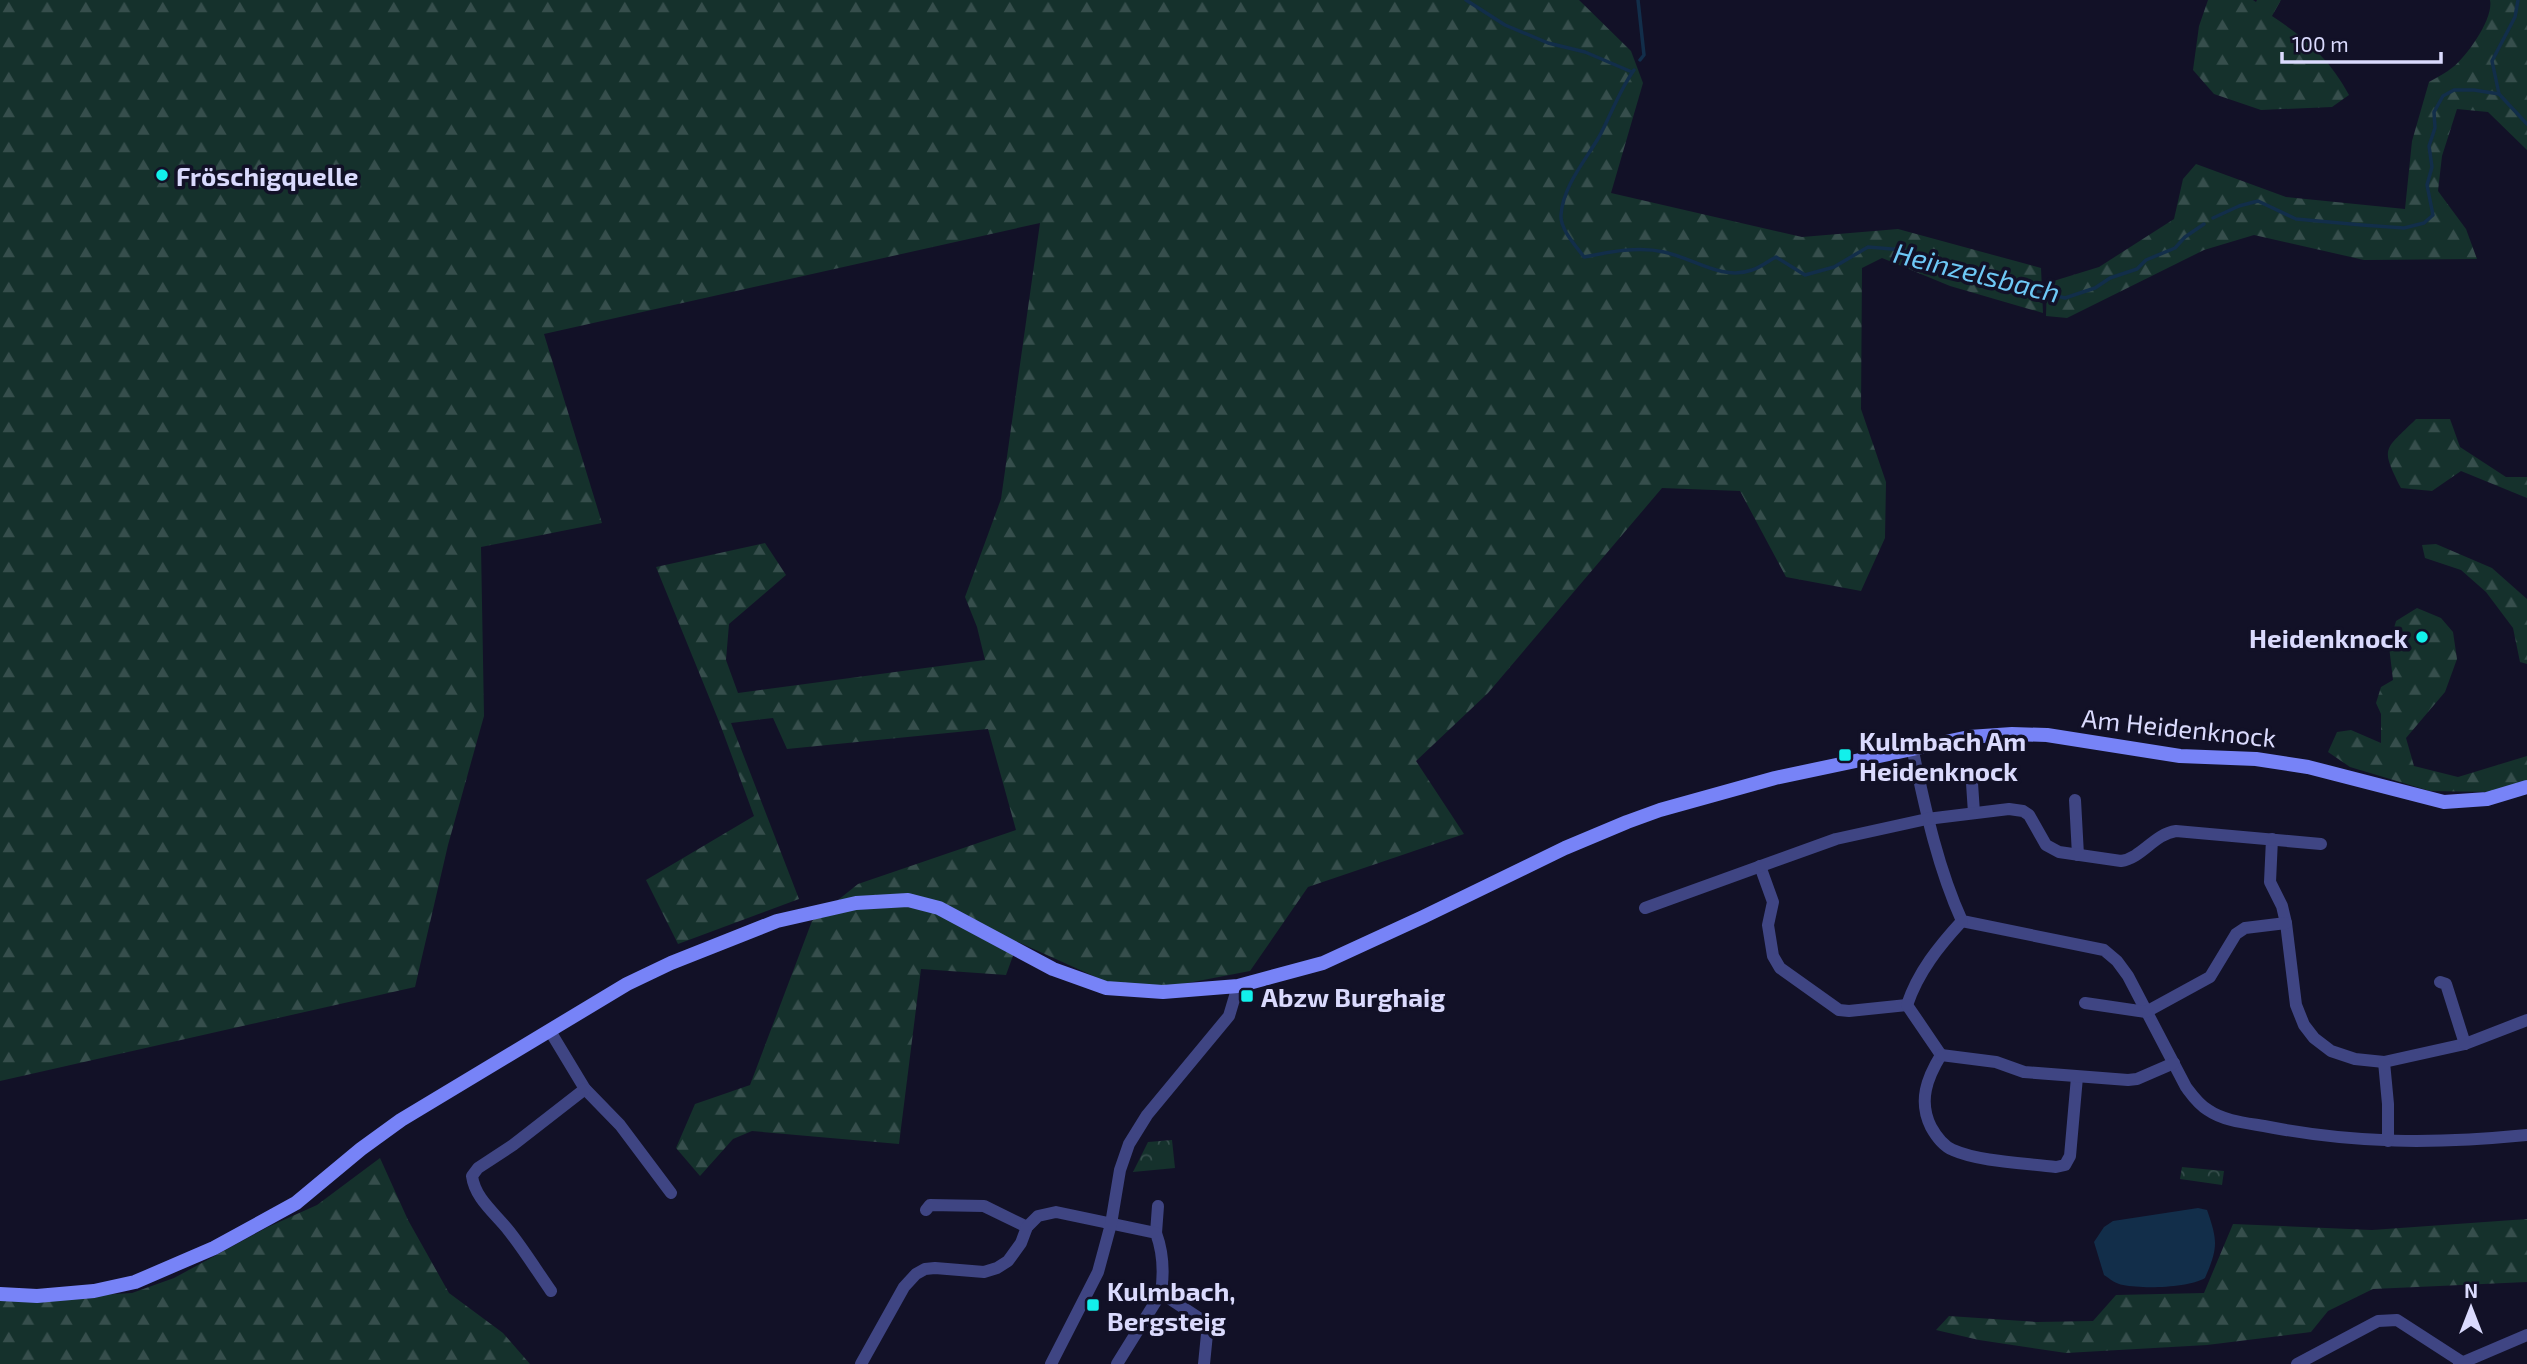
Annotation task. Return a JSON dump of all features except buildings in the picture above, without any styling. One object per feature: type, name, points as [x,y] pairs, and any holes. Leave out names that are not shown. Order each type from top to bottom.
[{"type":"street","name":"Am Heidenknock","points":[[0,1294],[37,1296],[94,1291],[135,1282],[214,1248],[296,1203],[401,1120],[627,985],[671,963],[777,921],[856,903],[908,901],[939,908],[1053,969],[1106,988],[1163,992],[1238,986],[1323,963],[1565,848],[1660,810],[1775,778],[1912,747],[1990,734],[2047,735],[2180,756],[2256,759],[2308,767],[2444,802],[2487,799],[2527,787]]},
{"type":"street","points":[[1912,747],[1927,819],[1948,891],[1962,922]]},
{"type":"street","points":[[1972,783],[1974,814]]},
{"type":"street","points":[[2075,800],[2078,856]]},
{"type":"street","points":[[1645,908],[1836,839],[1927,819],[2009,809],[2023,811],[2034,822],[2046,845],[2059,852],[2121,861],[2130,859],[2161,836],[2176,831],[2321,844]]},
{"type":"street","points":[[2272,839],[2270,882],[2282,906],[2286,923],[2296,1005],[2304,1025],[2314,1038],[2331,1051],[2355,1059],[2384,1062],[2465,1044],[2527,1020]]},
{"type":"street","points":[[1760,866],[1773,902],[1768,933],[1773,956],[1780,968],[1839,1010],[1907,1005]]},
{"type":"street","points":[[1907,1005],[1911,992],[1938,946],[1962,922]]},
{"type":"street","points":[[1962,922],[2104,950],[2128,976],[2195,1100],[2208,1111],[2222,1117],[2319,1137],[2464,1141],[2527,1135]]},
{"type":"street","points":[[2085,1003],[2146,1012],[2210,977],[2236,934],[2245,928],[2286,923]]},
{"type":"street","points":[[2440,982],[2446,984],[2465,1044]]},
{"type":"street","points":[[1051,1364],[1098,1272],[1111,1224],[1120,1170],[1129,1144],[1147,1115],[1229,1016],[1238,986]]},
{"type":"street","points":[[1907,1005],[1941,1055],[1996,1062],[2024,1072],[2077,1077],[2137,1079],[2174,1063]]},
{"type":"street","points":[[550,1031],[585,1088],[620,1125],[671,1193]]},
{"type":"street","points":[[1941,1055],[1928,1081],[1924,1105],[1928,1119],[1943,1143],[1965,1155],[2056,1167],[2065,1165],[2070,1156],[2077,1077]]},
{"type":"street","points":[[2384,1062],[2388,1141]]},
{"type":"street","points":[[551,1291],[509,1231],[488,1207],[473,1185],[472,1176],[478,1168],[513,1145],[585,1088]]},
{"type":"street","points":[[926,1210],[930,1205],[984,1206],[1027,1227]]},
{"type":"street","points":[[1117,1364],[1161,1293],[1163,1279],[1160,1244],[1156,1233],[1158,1206]]},
{"type":"street","points":[[861,1364],[904,1287],[916,1274],[935,1268],[984,1272],[997,1268],[1008,1261],[1021,1243],[1027,1227],[1038,1216],[1056,1212],[1156,1233]]},
{"type":"street","points":[[1161,1293],[1208,1324],[1204,1364]]},
{"type":"street","points":[[2297,1364],[2378,1321],[2389,1319],[2398,1320],[2460,1363],[2527,1335]]},
{"type":"green space","points":[[0,0],[1579,0],[1631,51],[1643,83],[1611,193],[1802,237],[1898,229],[2041,268],[2043,313],[1950,286],[1882,258],[1862,268],[1861,409],[1886,482],[1885,538],[1861,591],[1786,577],[1740,491],[1662,488],[1488,693],[1416,761],[1464,834],[1308,887],[1250,971],[1172,986],[1109,983],[1018,942],[1006,975],[921,969],[899,1144],[752,1131],[733,1139],[700,1176],[676,1148],[695,1104],[750,1085],[812,921],[858,884],[1016,830],[988,729],[787,749],[773,718],[731,723],[799,899],[678,944],[646,880],[754,816],[656,567],[765,543],[786,575],[729,624],[726,660],[738,693],[985,660],[977,627],[965,597],[1001,499],[1040,223],[544,334],[602,523],[481,547],[484,716],[448,845],[415,987],[0,1081]]},
{"type":"green space","points":[[2208,0],[2281,0],[2272,16],[2316,50],[2349,95],[2332,107],[2261,110],[2214,94],[2193,70],[2199,26]]},
{"type":"green space","points":[[2490,0],[2527,0],[2527,150],[2488,112],[2457,109],[2442,156],[2438,191],[2466,229],[2477,259],[2364,260],[2254,235],[2204,250],[2067,318],[2046,316],[2047,283],[2099,267],[2174,219],[2183,179],[2196,164],[2286,197],[2405,209],[2412,141],[2429,82],[2453,67],[2472,46],[2488,17]]},
{"type":"green space","points":[[2416,419],[2450,419],[2460,447],[2506,477],[2527,477],[2527,498],[2461,471],[2432,491],[2401,488],[2390,464],[2389,450],[2397,437]]},
{"type":"green space","points":[[2436,544],[2492,568],[2527,599],[2527,664],[2520,662],[2513,628],[2486,592],[2461,570],[2425,558],[2422,545]]},
{"type":"green space","points":[[2417,608],[2441,618],[2453,632],[2457,659],[2445,692],[2406,738],[2414,766],[2458,777],[2527,756],[2527,784],[2489,792],[2430,791],[2350,767],[2328,752],[2337,732],[2351,730],[2381,743],[2381,714],[2376,703],[2381,687],[2393,680],[2389,646],[2396,621]]},
{"type":"green space","points":[[1172,1140],[1175,1168],[1133,1172],[1148,1142]]},
{"type":"green space","points":[[380,1158],[408,1220],[449,1293],[503,1333],[530,1364],[0,1364],[0,1301],[132,1293],[174,1278],[268,1227],[317,1205]]},
{"type":"green space","points":[[2182,1167],[2224,1171],[2222,1185],[2180,1179]]},
{"type":"green space","points":[[2527,1219],[2527,1282],[2373,1289],[2328,1311],[2311,1332],[2207,1345],[2066,1353],[1979,1340],[1936,1330],[1949,1316],[2037,1322],[2093,1321],[2116,1295],[2204,1293],[2233,1224],[2372,1230]]},
{"type":"water","points":[[2198,1208],[2207,1210],[2215,1237],[2214,1251],[2205,1278],[2177,1286],[2142,1287],[2120,1284],[2104,1275],[2094,1242],[2104,1227],[2113,1221]]},
{"type":"waterway","points":[[1466,0],[1505,25],[1548,43],[1585,52],[1632,72]]},
{"type":"waterway","name":"Heinzelsbach","points":[[1638,0],[1644,55],[1640,60]]},
{"type":"waterway","points":[[2518,0],[2515,17],[2492,61],[2499,94],[2527,124]]},
{"type":"waterway","name":"Heinzelsbach","points":[[1634,70],[1599,137],[1570,184],[1563,204],[1563,226],[1584,257],[1624,250],[1654,250],[1730,273],[1752,270],[1776,257],[1805,275],[1834,267],[1868,247],[1904,250],[1961,271],[1997,275],[2030,289],[2065,298],[2137,269],[2146,260],[2175,248],[2204,224]]},
{"type":"waterway","name":"Heinzelsbach","points":[[2213,218],[2258,201],[2296,219],[2404,228],[2424,223],[2433,215],[2427,185],[2432,167],[2429,146],[2435,128],[2434,112],[2443,96],[2454,90],[2499,94]]},
{"type":"place","name":"Fröschigquelle","points":[[162,175]]},
{"type":"place","name":"Heidenknock","points":[[2422,637]]},
{"type":"place","name":"Kulmbach Am Heidenknock","points":[[1845,755]]},
{"type":"place","name":"Abzw Burghaig","points":[[1247,996]]},
{"type":"place","name":"Kulmbach, Bergsteig","points":[[1093,1305]]}]
